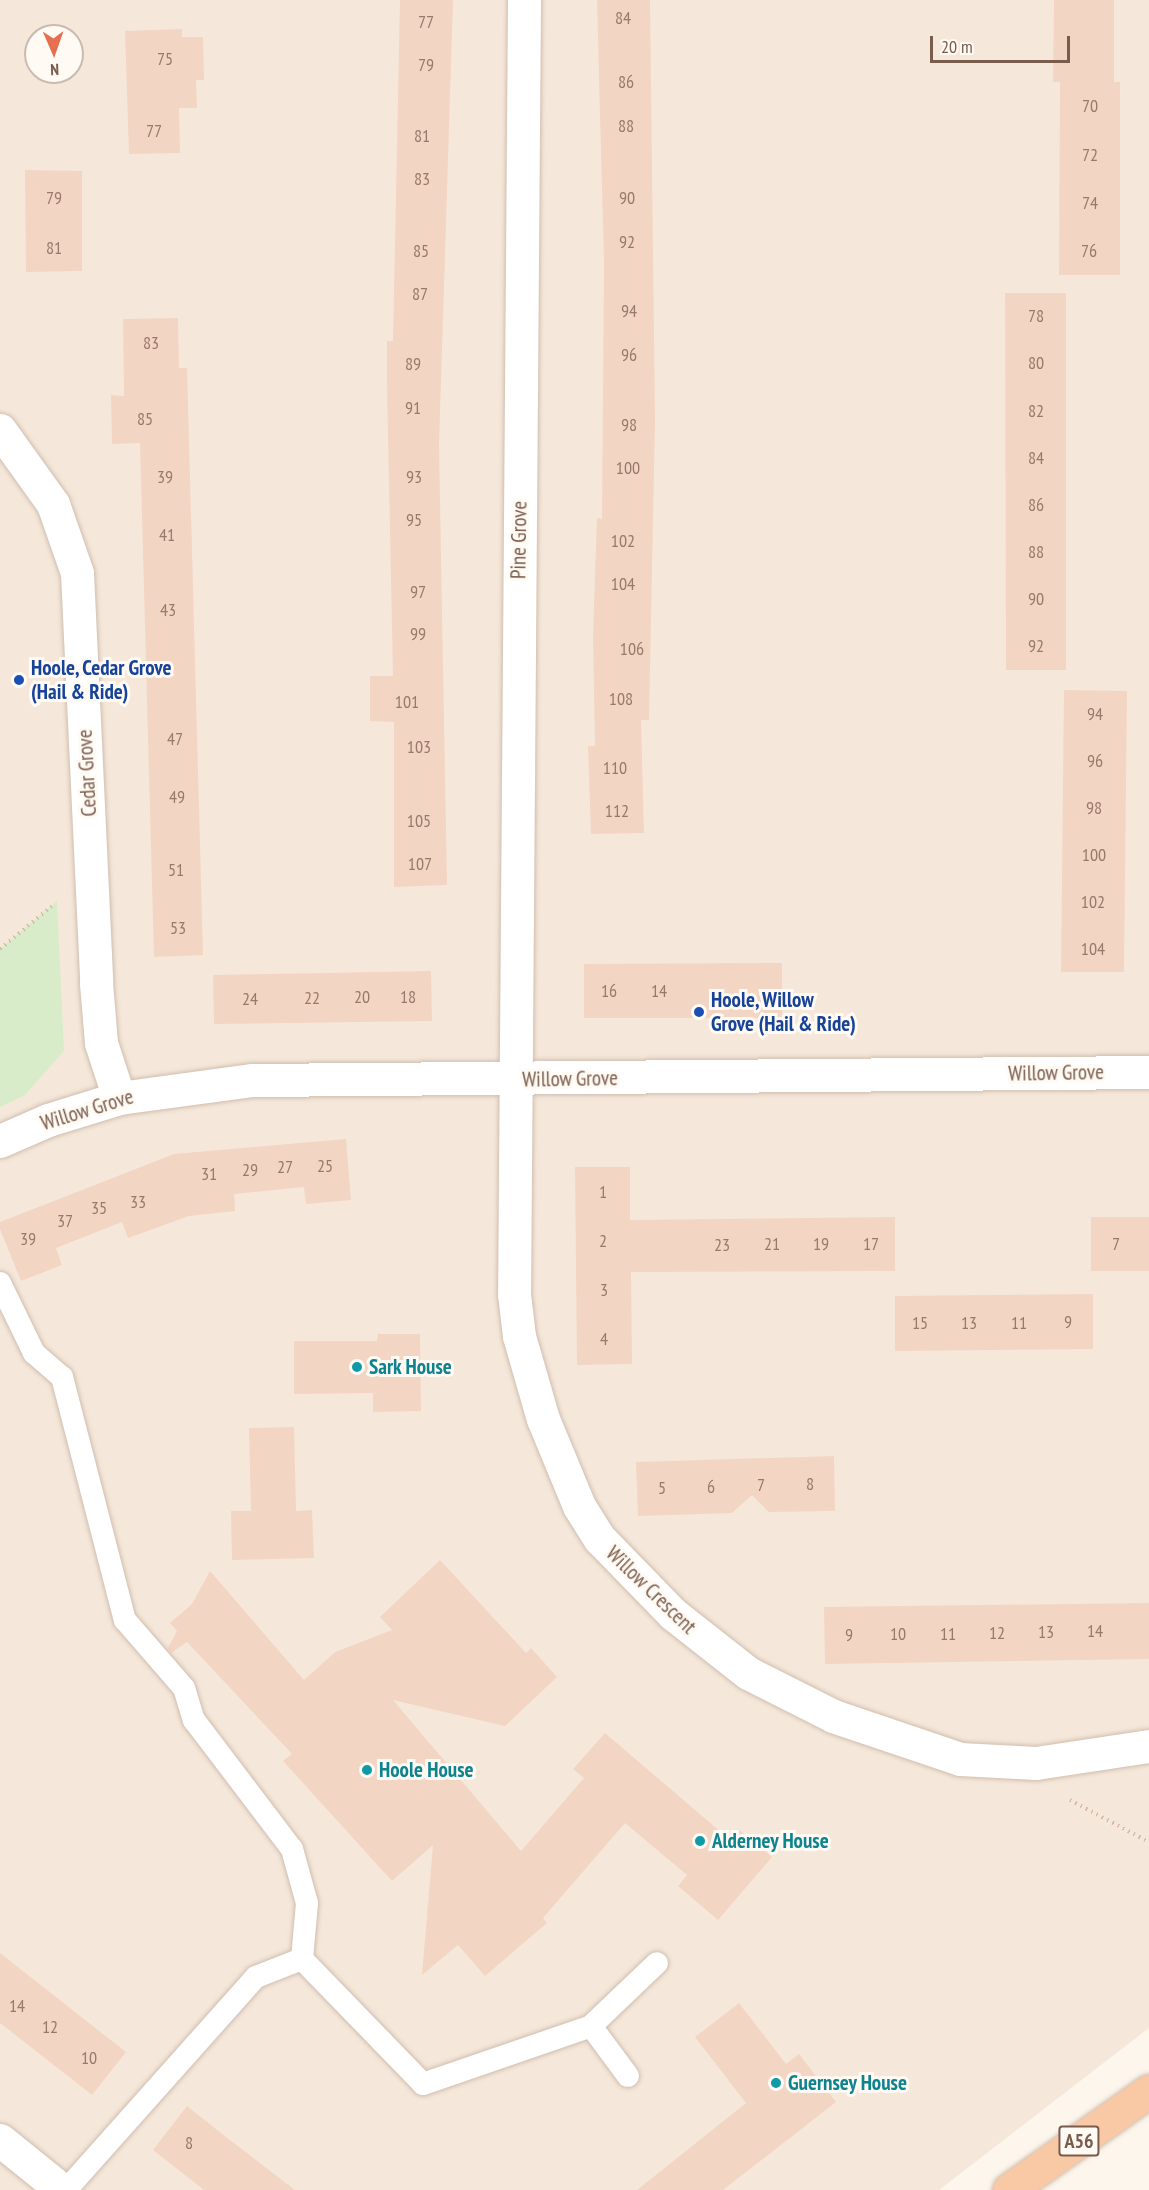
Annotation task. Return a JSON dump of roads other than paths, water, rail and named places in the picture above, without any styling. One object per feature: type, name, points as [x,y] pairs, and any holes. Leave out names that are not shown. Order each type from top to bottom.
[{"type":"highway","name":"A56","points":[[1009,2190],[1149,2091]]},
{"type":"street","name":"Pine Grove","points":[[514,1080],[524,0]]},
{"type":"street","name":"Cedar Grove","points":[[0,430],[53,504],[68,535],[77,573],[101,1043],[119,1098]]},
{"type":"street","name":"Willow Grove","points":[[0,1141],[48,1120],[119,1098],[253,1080],[514,1080],[1149,1072]]},
{"type":"street","name":"Willow Crescent","points":[[514,1080],[514,1294],[519,1336],[543,1419],[579,1506],[632,1577],[748,1673],[833,1716],[924,1749],[960,1759],[1036,1763],[1149,1746]]},
{"type":"street","points":[[0,2140],[64,2190]]},
{"type":"lane","points":[[0,1283],[34,1353],[62,1377],[125,1620],[184,1688],[194,1720],[292,1848],[307,1903],[302,1959],[423,2084],[591,2026],[657,1963]]},
{"type":"lane","points":[[64,2190],[256,1977],[302,1959]]},
{"type":"lane","points":[[591,2026],[628,2076]]},
{"type":"place","name":"Hoole, Cedar Grove (Hail & Ride)","points":[[19,680]]},
{"type":"place","name":"Hoole, Willow Grove (Hail & Ride)","points":[[699,1012]]},
{"type":"place","name":"Sark House","points":[[357,1367]]},
{"type":"place","name":"Hoole House","points":[[367,1770]]},
{"type":"place","name":"Alderney House","points":[[700,1841]]},
{"type":"place","name":"Guernsey House","points":[[776,2083]]}]
